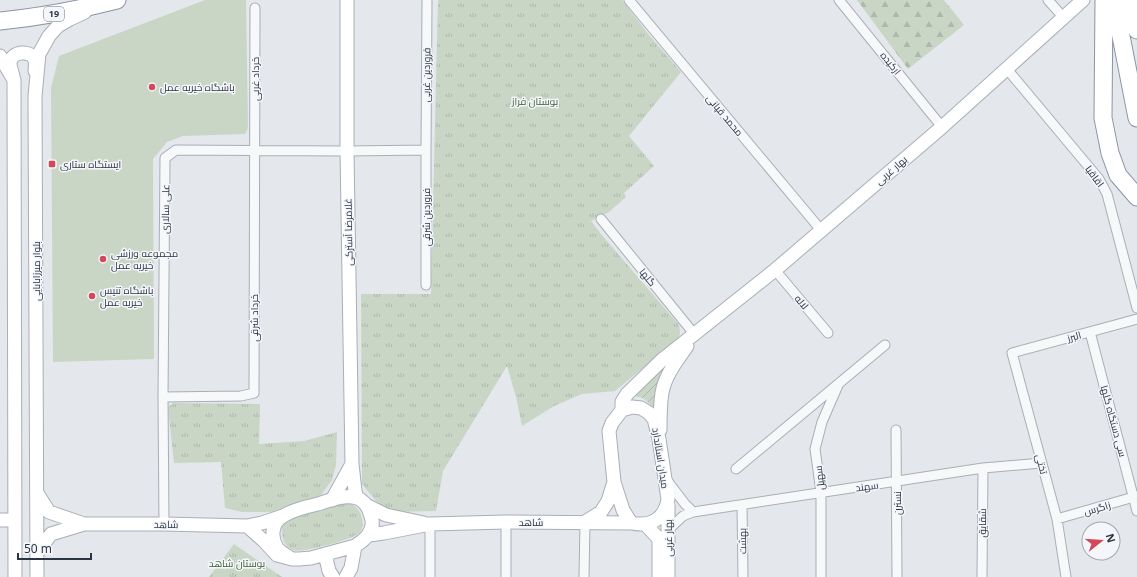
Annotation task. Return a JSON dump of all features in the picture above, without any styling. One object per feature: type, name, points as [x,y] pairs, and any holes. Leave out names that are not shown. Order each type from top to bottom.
[{"type":"highway","points":[[1104,0],[1103,118],[1110,153],[1118,176],[1137,197]]},
{"type":"highway","points":[[1114,0],[1137,118]]},
{"type":"highway","points":[[1130,0],[1137,30]]},
{"type":"highway","name":"19","points":[[0,21],[55,14],[112,1]]},
{"type":"street","name":"غلامرضا آسترکی","points":[[348,0],[347,150],[352,464],[355,491],[370,513],[372,521],[372,528],[369,535]]},
{"type":"street","name":"فروردین غربی","points":[[426,150],[427,0]]},
{"type":"street","name":"محمد قپانی","points":[[629,0],[821,230]]},
{"type":"street","name":"ارکیده","points":[[839,0],[942,127]]},
{"type":"street","points":[[1048,0],[1063,18]]},
{"type":"street","name":"بهار غربی","points":[[622,410],[622,402],[640,380],[775,270],[942,127],[1083,0]]},
{"type":"street","name":"بلوار میرزابابایی","points":[[37,577],[35,96],[39,54],[49,36],[58,26],[70,19],[112,1]]},
{"type":"street","name":"خرداد غربی","points":[[255,8],[255,150]]},
{"type":"street","points":[[15,577],[14,80],[10,63],[18,54],[22,53],[30,55],[35,61],[35,96]]},
{"type":"street","points":[[0,56],[14,80]]},
{"type":"street","name":"اقاقیا","points":[[1007,68],[1104,186],[1137,308]]},
{"type":"street","name":"علی سالاری","points":[[164,524],[163,397],[165,158],[176,150],[426,150]]},
{"type":"street","name":"خرداد شرقی","points":[[163,397],[241,396],[254,393],[255,150]]},
{"type":"street","name":"فروردین شرقی","points":[[426,150],[426,285]]},
{"type":"street","name":"گلها","points":[[601,219],[695,335]]},
{"type":"street","name":"لاله","points":[[775,270],[828,333]]},
{"type":"street","name":"البرز","points":[[1012,353],[1137,319]]},
{"type":"street","name":"سی دستگاه گلها","points":[[1090,332],[1135,497],[1137,511]]},
{"type":"street","points":[[659,439],[662,392],[672,369],[695,335]]},
{"type":"street","points":[[736,469],[885,345]]},
{"type":"street","name":"تختی","points":[[1012,353],[1056,519],[1066,577]]},
{"type":"street","name":"سهیل","points":[[821,577],[821,492],[816,449],[822,422],[839,383]]},
{"type":"street","name":"میدان استاندارد","points":[[622,410],[636,407],[649,413],[654,419],[659,439],[668,499],[667,507],[662,515],[656,520],[646,524]]},
{"type":"street","points":[[622,410],[612,423],[609,431],[614,482],[623,510],[631,523],[640,525],[646,524]]},
{"type":"street","name":"نسترن","points":[[896,430],[897,577]]},
{"type":"street","name":"سهند","points":[[668,530],[682,516],[694,512],[983,468],[1041,463]]},
{"type":"street","points":[[332,500],[352,464]]},
{"type":"street","name":"شقایق","points":[[982,577],[983,468]]},
{"type":"street","points":[[665,477],[685,504],[694,512]]},
{"type":"street","points":[[584,577],[585,522],[601,512],[608,501],[614,482]]},
{"type":"street","name":"شاهد","points":[[37,493],[49,512],[84,524]]},
{"type":"street","name":"شاهد","points":[[37,553],[51,534],[84,524],[247,526],[262,523],[307,507],[350,496],[386,515],[430,524]]},
{"type":"street","name":"زاگرس","points":[[1056,519],[1135,497]]},
{"type":"street","name":"بهار غربی","points":[[668,499],[668,577]]},
{"type":"street","name":"بهشت","points":[[742,505],[743,577]]},
{"type":"street","points":[[282,516],[273,528],[273,539],[277,549],[292,559]]},
{"type":"street","points":[[0,520],[15,520]]},
{"type":"street","points":[[506,522],[506,577]]},
{"type":"street","name":"شاهد","points":[[369,535],[430,524],[506,522],[631,523]]},
{"type":"street","points":[[430,524],[430,577]]},
{"type":"street","name":"بهار غربی","points":[[646,524],[659,539],[659,577]]},
{"type":"street","points":[[247,526],[277,555],[292,559],[311,558],[355,546],[369,535]]},
{"type":"street","points":[[346,577],[351,568],[355,546]]},
{"type":"street","points":[[325,554],[329,571],[333,577]]},
{"type":"green space","name":"مجموعه ورزشی خیریه عمل","points":[[205,0],[246,0],[248,128],[245,134],[183,136],[167,142],[153,159],[154,359],[53,362],[51,88],[59,56]]},
{"type":"green space","name":"بوستان فراز","points":[[438,0],[622,0],[649,35],[681,72],[629,136],[654,166],[624,193],[626,197],[609,212],[591,221],[679,325],[680,332],[679,338],[615,391],[582,394],[554,406],[522,426],[516,397],[507,366],[443,471],[436,511],[392,512],[376,501],[362,484],[361,294],[431,294]]},
{"type":"green space","points":[[857,0],[944,0],[964,25],[908,69]]},
{"type":"green space","points":[[680,350],[656,410],[643,398],[630,395]]},
{"type":"green space","points":[[174,403],[260,404],[259,444],[304,441],[337,432],[336,465],[332,480],[321,495],[313,501],[278,512],[242,512],[225,508],[221,462],[174,463],[168,407]]},
{"type":"green space","points":[[344,503],[351,504],[356,507],[362,517],[362,529],[357,535],[334,543],[300,551],[291,549],[287,546],[283,538],[282,525],[288,519]]},
{"type":"green space","name":"بوستان شاهد","points":[[234,544],[282,577],[209,577]]},
{"type":"place","name":"باشگاه خیریه عمل","points":[[152,87]]},
{"type":"place","name":"ایستگاه ستاری","points":[[52,164]]},
{"type":"place","name":"مجموعه ورزشی خیریه عمل","points":[[103,259]]},
{"type":"place","name":"باشگاه تنیس خیریه عمل","points":[[92,296]]}]
